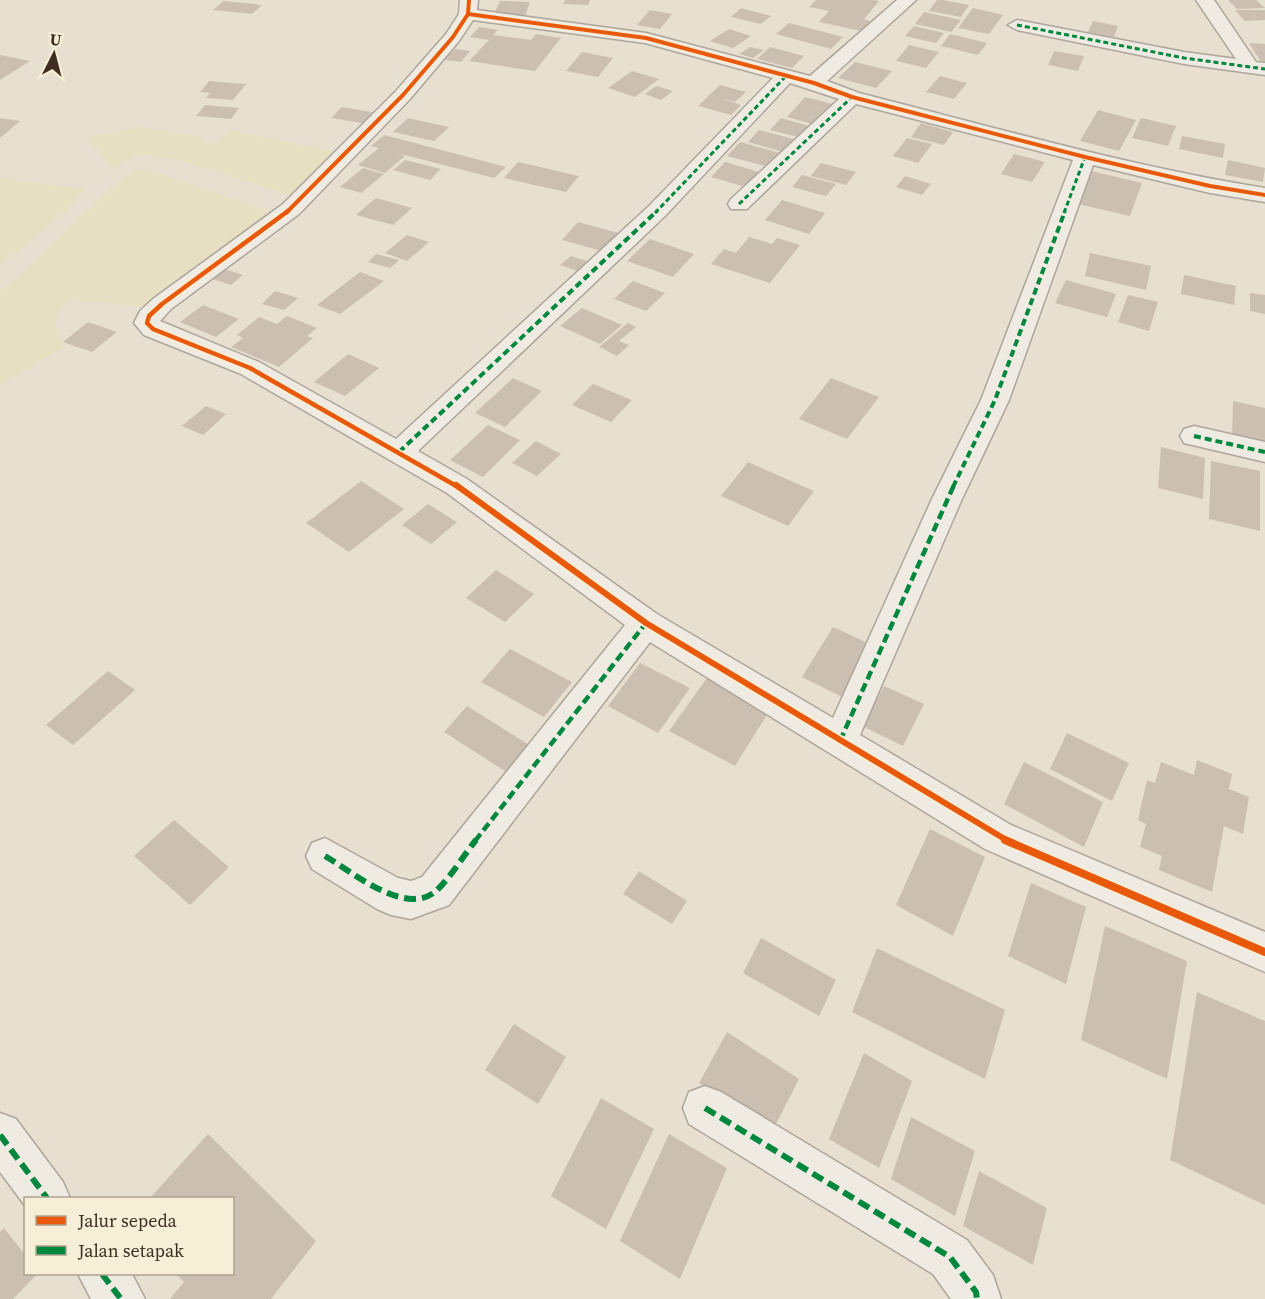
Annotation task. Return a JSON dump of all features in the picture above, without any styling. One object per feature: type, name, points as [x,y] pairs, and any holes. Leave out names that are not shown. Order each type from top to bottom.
[{"type":"street","points":[[814,83],[907,0]]},
{"type":"street","points":[[1205,0],[1258,69]]},
{"type":"street","points":[[1265,195],[1210,186],[1084,157],[852,97],[814,83],[705,51],[646,38],[469,7],[453,37],[403,95],[291,209],[162,304],[149,316],[147,323],[153,329],[250,368],[457,486],[646,623],[998,837],[1265,952]]},
{"type":"street","points":[[1017,26],[1172,56],[1258,69]]},
{"type":"street","points":[[399,452],[657,211],[786,76]]},
{"type":"street","points":[[739,204],[852,97]]},
{"type":"street","points":[[840,741],[946,501],[994,400],[1084,157]]},
{"type":"street","points":[[1194,436],[1265,452]]},
{"type":"street","points":[[325,856],[391,896],[411,900],[435,892],[646,623]]},
{"type":"street","points":[[705,1108],[950,1257],[976,1292],[977,1299]]},
{"type":"street","points":[[0,1135],[46,1197]]},
{"type":"street","points":[[103,1275],[121,1299]]},
{"type":"shaded area","points":[[142,127],[197,136],[213,145],[230,130],[337,152],[297,198],[179,160],[139,154],[113,168],[86,138]]},
{"type":"shaded area","points":[[138,169],[157,173],[275,213],[149,307],[67,299],[54,322],[65,347],[0,385],[0,290],[13,282],[113,186]]},
{"type":"shaded area","points":[[0,178],[85,189],[67,210],[0,266]]},
{"type":"building","points":[[565,0],[590,0],[588,5],[563,4]]},
{"type":"building","points":[[816,0],[879,1],[864,19],[870,21],[861,31],[819,22],[829,11],[809,7]]},
{"type":"building","points":[[937,0],[969,5],[961,17],[929,11]]},
{"type":"building","points":[[1228,0],[1256,0],[1265,8],[1237,9]]},
{"type":"building","points":[[224,1],[262,5],[252,14],[213,10]]},
{"type":"building","points":[[500,1],[530,2],[525,16],[494,14]]},
{"type":"building","points":[[741,8],[771,16],[761,24],[731,17]]},
{"type":"building","points":[[973,8],[1003,15],[989,34],[958,28]]},
{"type":"building","points":[[650,10],[672,14],[660,29],[637,25]]},
{"type":"building","points":[[1235,10],[1265,10],[1265,20],[1245,21]]},
{"type":"building","points":[[924,12],[961,20],[951,32],[915,24]]},
{"type":"building","points":[[1093,21],[1118,26],[1114,37],[1088,32]]},
{"type":"building","points":[[789,23],[843,37],[831,49],[776,34]]},
{"type":"building","points":[[914,26],[944,33],[936,43],[905,36]]},
{"type":"building","points":[[479,27],[498,30],[493,35],[531,40],[536,34],[561,38],[535,71],[469,61],[489,40],[470,37]]},
{"type":"building","points":[[729,29],[751,36],[733,48],[710,41]]},
{"type":"building","points":[[950,34],[987,43],[978,55],[941,46]]},
{"type":"building","points":[[1249,43],[1265,44],[1265,65],[1263,65]]},
{"type":"building","points":[[909,45],[939,52],[926,68],[896,61]]},
{"type":"building","points":[[750,47],[764,50],[753,58],[739,54]]},
{"type":"building","points":[[770,47],[804,56],[792,68],[757,59]]},
{"type":"building","points":[[455,49],[470,51],[461,62],[445,60]]},
{"type":"building","points":[[1054,51],[1084,56],[1078,71],[1048,65]]},
{"type":"building","points":[[582,52],[613,58],[598,77],[566,71]]},
{"type":"building","points":[[0,55],[30,61],[0,80]]},
{"type":"building","points":[[855,62],[892,71],[876,88],[838,78]]},
{"type":"building","points":[[632,71],[659,79],[635,97],[608,88]]},
{"type":"building","points":[[940,76],[967,83],[954,99],[926,92]]},
{"type":"building","points":[[209,81],[246,84],[233,100],[206,98],[210,93],[200,92]]},
{"type":"building","points":[[720,85],[746,92],[735,102],[717,97],[741,105],[731,115],[698,106]]},
{"type":"building","points":[[656,86],[673,91],[661,100],[645,94]]},
{"type":"building","points":[[805,97],[837,105],[819,126],[787,117]]},
{"type":"building","points":[[205,105],[239,108],[231,119],[196,116]]},
{"type":"building","points":[[342,107],[378,113],[368,124],[331,118]]},
{"type":"building","points":[[1098,110],[1136,120],[1119,151],[1080,141]]},
{"type":"building","points":[[0,118],[20,121],[0,138]]},
{"type":"building","points":[[408,118],[449,127],[434,141],[393,132]]},
{"type":"building","points":[[781,118],[816,128],[806,139],[770,130]]},
{"type":"building","points":[[1141,118],[1176,126],[1168,146],[1132,138]]},
{"type":"building","points":[[921,123],[953,132],[944,145],[911,137]]},
{"type":"building","points":[[759,130],[797,140],[787,153],[748,142]]},
{"type":"building","points":[[384,135],[506,167],[494,178],[397,153],[405,156],[385,173],[358,165],[379,148],[371,146]]},
{"type":"building","points":[[1182,136],[1225,144],[1223,158],[1179,149]]},
{"type":"building","points":[[907,138],[932,144],[918,163],[893,156]]},
{"type":"building","points":[[740,142],[784,154],[772,168],[727,156]]},
{"type":"building","points":[[1014,154],[1045,162],[1032,182],[1001,174]]},
{"type":"building","points":[[405,160],[441,169],[430,180],[393,170]]},
{"type":"building","points":[[1228,160],[1265,168],[1263,182],[1225,175]]},
{"type":"building","points":[[518,162],[579,176],[566,192],[504,178]]},
{"type":"building","points":[[725,162],[762,173],[749,188],[711,177]]},
{"type":"building","points":[[821,163],[856,172],[846,185],[811,176]]},
{"type":"building","points":[[363,168],[384,174],[361,193],[340,187]]},
{"type":"building","points":[[1091,171],[1142,183],[1130,216],[1078,204]]},
{"type":"building","points":[[802,175],[836,184],[826,196],[792,187]]},
{"type":"building","points":[[905,176],[931,184],[922,195],[896,187]]},
{"type":"building","points":[[376,198],[412,208],[393,225],[356,215]]},
{"type":"building","points":[[782,200],[825,213],[809,234],[765,220]]},
{"type":"building","points":[[578,222],[618,233],[602,251],[562,240]]},
{"type":"building","points":[[407,235],[429,242],[407,261],[385,253]]},
{"type":"building","points":[[749,237],[772,244],[777,238],[800,245],[770,283],[711,264],[724,249],[736,253]]},
{"type":"building","points":[[650,239],[694,254],[673,277],[627,261]]},
{"type":"building","points":[[1090,253],[1151,266],[1146,290],[1085,276]]},
{"type":"building","points":[[376,254],[399,260],[390,268],[368,262]]},
{"type":"building","points":[[571,256],[596,264],[586,274],[560,265]]},
{"type":"building","points":[[224,269],[243,275],[231,285],[212,279]]},
{"type":"building","points":[[360,272],[384,281],[340,314],[317,305]]},
{"type":"building","points":[[1184,275],[1236,286],[1234,305],[1181,294]]},
{"type":"building","points":[[1066,280],[1116,294],[1107,317],[1055,303]]},
{"type":"building","points":[[633,281],[665,293],[646,311],[614,299]]},
{"type":"building","points":[[275,291],[298,298],[284,310],[262,304]]},
{"type":"building","points":[[1250,293],[1265,295],[1265,314],[1250,311]]},
{"type":"building","points":[[1128,295],[1158,302],[1149,331],[1118,322]]},
{"type":"building","points":[[203,305],[239,319],[216,337],[180,322]]},
{"type":"building","points":[[582,308],[622,325],[600,344],[560,326]]},
{"type":"building","points":[[287,316],[317,328],[307,336],[313,338],[279,367],[231,347],[243,338],[237,335],[259,317],[277,324]]},
{"type":"building","points":[[88,322],[117,332],[92,352],[63,342]]},
{"type":"building","points":[[628,323],[636,327],[619,341],[629,345],[617,356],[599,347]]},
{"type":"building","points":[[348,354],[379,368],[345,396],[314,382]]},
{"type":"building","points":[[513,378],[542,391],[505,427],[475,413]]},
{"type":"building","points":[[831,378],[879,397],[847,439],[799,419]]},
{"type":"building","points":[[593,384],[632,400],[611,422],[572,405]]},
{"type":"building","points":[[1233,401],[1265,408],[1265,445],[1232,438]]},
{"type":"building","points":[[206,406],[226,414],[203,435],[182,426]]},
{"type":"building","points":[[488,425],[520,440],[483,477],[450,460]]},
{"type":"building","points":[[536,441],[561,454],[537,476],[512,463]]},
{"type":"building","points":[[1161,447],[1205,458],[1203,499],[1158,488]]},
{"type":"building","points":[[1211,461],[1260,471],[1260,531],[1209,519]]},
{"type":"building","points":[[748,462],[814,491],[788,526],[721,496]]},
{"type":"building","points":[[361,481],[404,509],[349,552],[306,523]]},
{"type":"building","points":[[428,504],[457,522],[431,544],[402,525]]},
{"type":"building","points":[[496,570],[534,594],[505,622],[466,598]]},
{"type":"building","points":[[833,627],[872,645],[842,697],[802,677]]},
{"type":"building","points":[[510,649],[572,682],[544,717],[481,682]]},
{"type":"building","points":[[640,663],[690,688],[658,733],[608,706]]},
{"type":"building","points":[[108,671],[135,690],[73,745],[46,725]]},
{"type":"building","points":[[709,675],[772,707],[735,766],[669,731]]},
{"type":"building","points":[[884,686],[924,704],[903,746],[862,726]]},
{"type":"building","points":[[467,706],[534,748],[511,775],[444,732]]},
{"type":"building","points":[[1067,733],[1129,763],[1112,801],[1050,769]]},
{"type":"building","points":[[1197,760],[1232,774],[1229,789],[1249,797],[1243,834],[1224,826],[1212,892],[1159,870],[1162,856],[1140,847],[1146,824],[1138,820],[1147,780],[1155,783],[1161,762],[1194,775]]},
{"type":"building","points":[[1024,762],[1103,802],[1084,847],[1004,804]]},
{"type":"building","points":[[174,820],[229,867],[190,905],[134,856]]},
{"type":"building","points":[[930,829],[985,857],[953,936],[896,905]]},
{"type":"building","points":[[639,871],[687,901],[672,924],[623,894]]},
{"type":"building","points":[[1031,883],[1086,907],[1066,984],[1008,956]]},
{"type":"building","points":[[1105,926],[1187,961],[1167,1079],[1081,1040]]},
{"type":"building","points":[[761,938],[836,980],[819,1016],[743,973]]},
{"type":"building","points":[[877,948],[1005,1010],[985,1079],[852,1012]]},
{"type":"building","points":[[1197,992],[1265,1021],[1265,1205],[1170,1160]]},
{"type":"building","points":[[514,1024],[566,1057],[538,1104],[485,1070]]},
{"type":"building","points":[[727,1032],[799,1079],[772,1132],[699,1083]]},
{"type":"building","points":[[864,1053],[912,1081],[879,1168],[829,1139]]},
{"type":"building","points":[[601,1098],[654,1129],[606,1229],[551,1196]]},
{"type":"building","points":[[911,1117],[975,1151],[955,1216],[891,1179]]},
{"type":"building","points":[[208,1134],[316,1241],[271,1299],[170,1299],[184,1282],[177,1275],[234,1275],[234,1197],[151,1197]]},
{"type":"building","points":[[669,1134],[727,1168],[680,1279],[620,1241]]},
{"type":"building","points":[[979,1171],[1047,1208],[1033,1265],[963,1226]]},
{"type":"building","points":[[4,1228],[24,1253],[24,1275],[36,1275],[13,1299],[0,1299],[0,1232]]},
{"type":"marked path","points":[[1017,25],[1184,58],[1265,69]]},
{"type":"marked path","points":[[399,452],[657,211],[786,76]]},
{"type":"marked path","points":[[739,204],[852,97]]},
{"type":"marked path","points":[[840,741],[946,501],[995,400],[1085,157]]},
{"type":"marked path","points":[[1194,436],[1265,452]]},
{"type":"marked path","points":[[325,856],[391,896],[411,900],[435,892],[646,623]]},
{"type":"marked path","points":[[705,1108],[950,1257],[976,1292],[977,1299]]},
{"type":"marked path","points":[[0,1135],[46,1197]]},
{"type":"marked path","points":[[103,1275],[121,1299]]},
{"type":"cycle path","points":[[469,0],[468,14],[453,37],[403,95],[291,209],[162,304],[149,316],[147,323],[153,329],[250,368],[457,486],[646,623],[998,837],[1265,952]]},
{"type":"cycle path","points":[[468,14],[646,38],[814,83],[852,97],[1085,157],[1210,186],[1265,195]]}]
